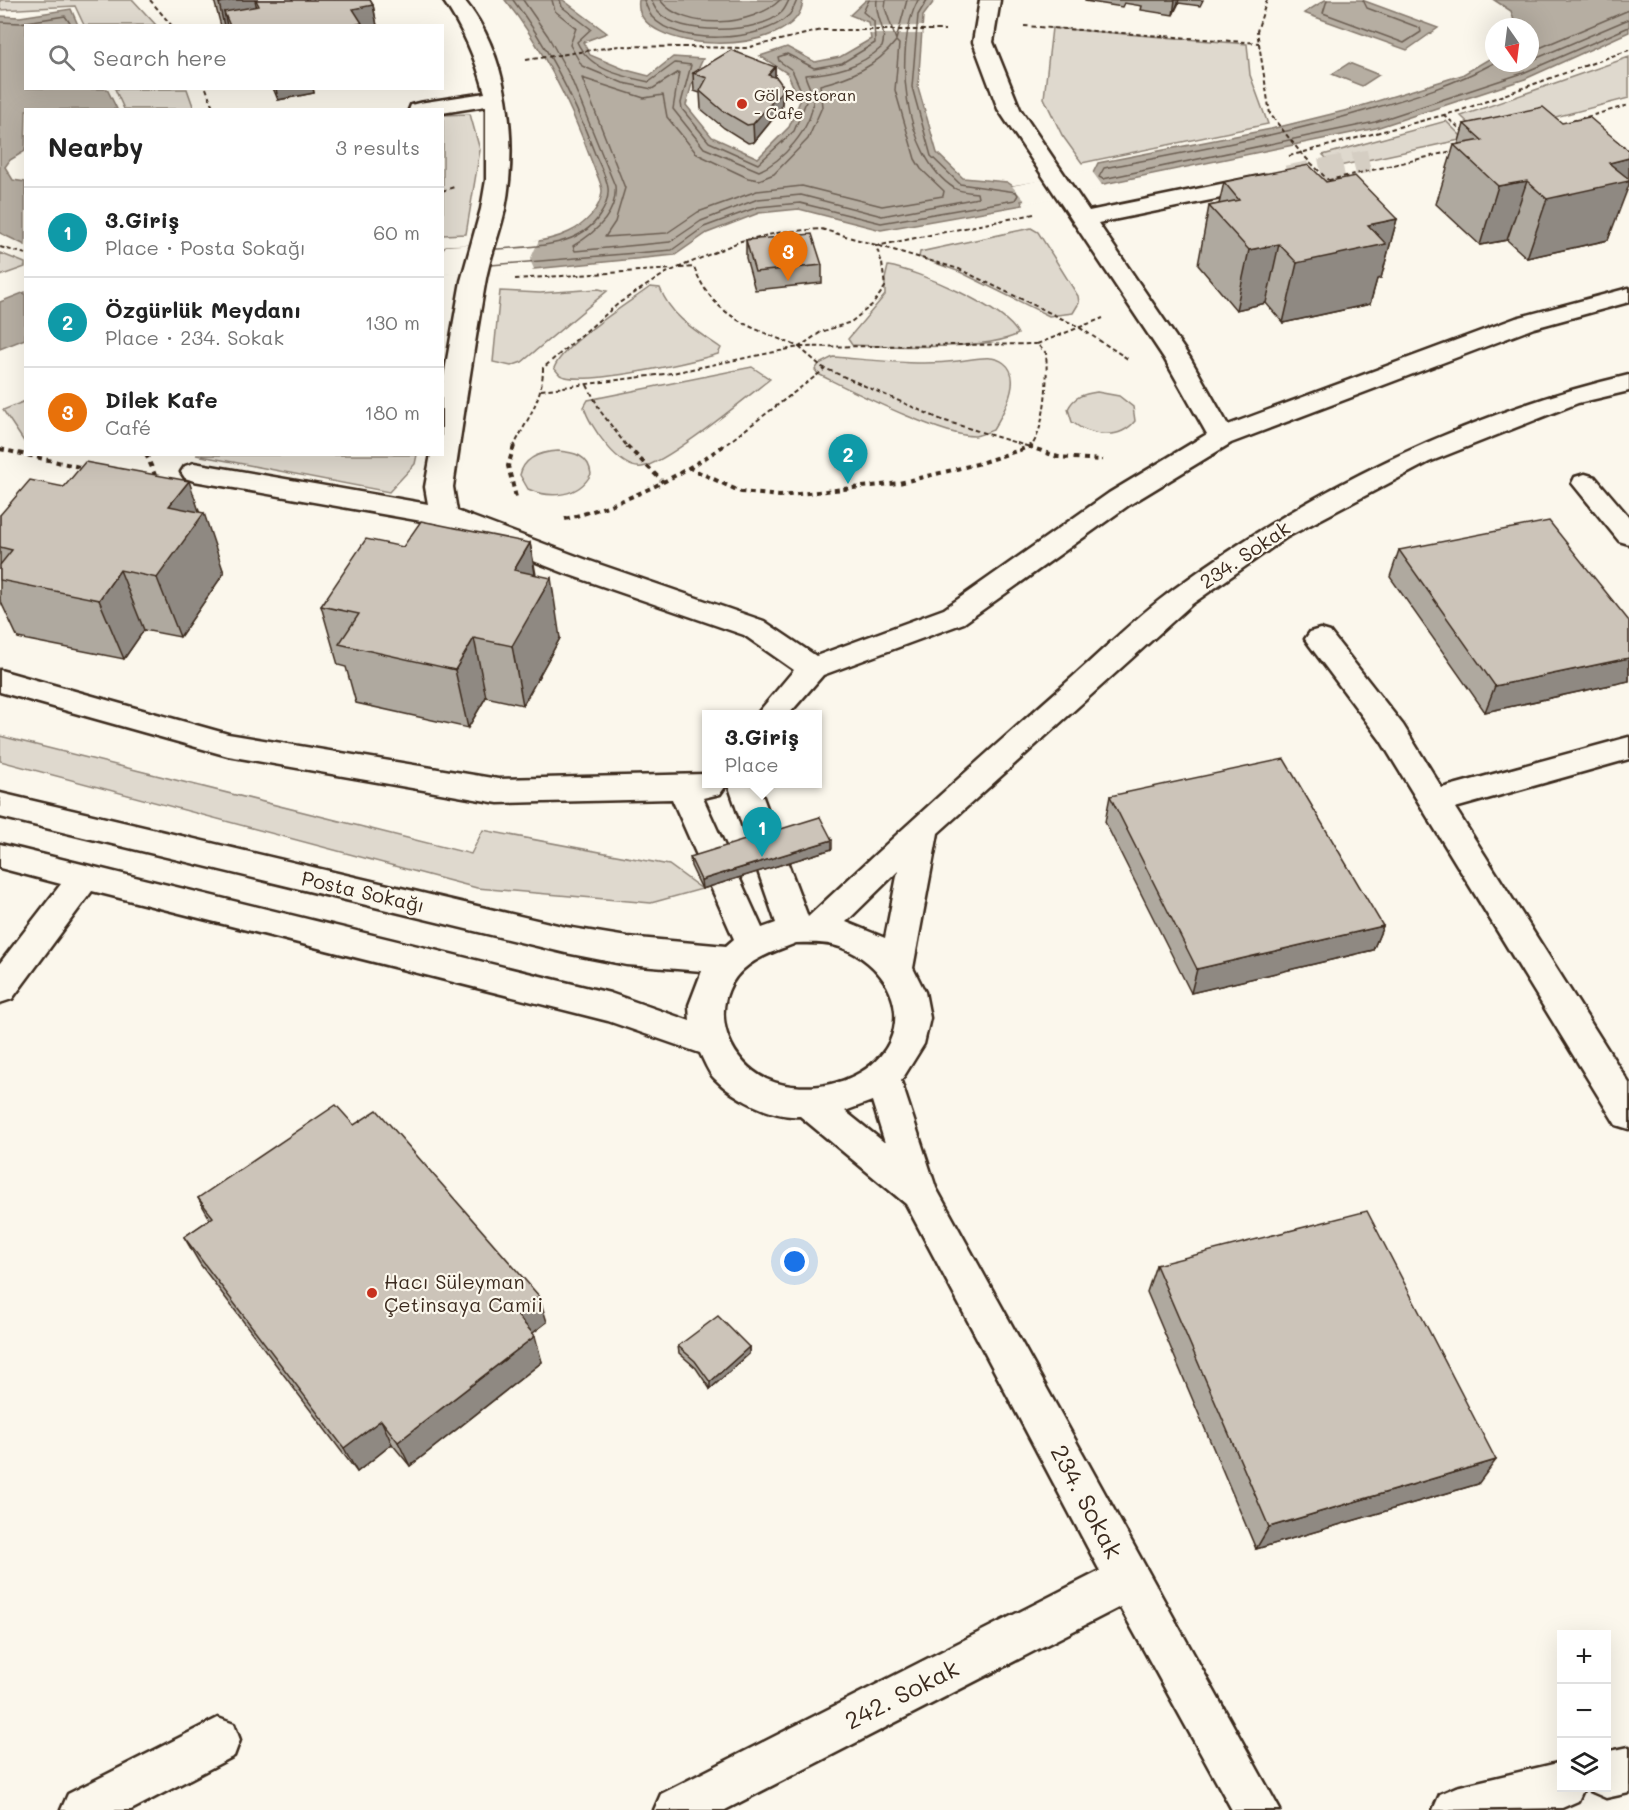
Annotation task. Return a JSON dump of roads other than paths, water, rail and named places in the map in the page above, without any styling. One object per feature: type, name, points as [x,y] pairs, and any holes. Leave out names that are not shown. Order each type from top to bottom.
[{"type":"street","points":[[444,516],[439,487],[473,280],[493,209],[497,180],[497,98],[488,66],[462,11],[453,0]]},
{"type":"street","points":[[990,0],[983,42],[1009,109],[1177,358],[1222,437]]},
{"type":"street","points":[[432,108],[497,98]]},
{"type":"street","points":[[1076,208],[1283,168]]},
{"type":"street","points":[[776,710],[813,668],[954,616],[1119,500],[1222,437],[1525,323],[1629,295]]},
{"type":"street","name":"234. Sokak","points":[[806,930],[1182,597],[1277,531],[1420,456],[1570,397],[1629,383]]},
{"type":"street","points":[[194,472],[444,516],[577,567],[754,628],[813,668]]},
{"type":"street","points":[[1585,483],[1629,535]]},
{"type":"street","points":[[1320,639],[1392,733],[1629,1114]]},
{"type":"street","points":[[0,681],[228,745],[498,791],[697,785],[741,952]]},
{"type":"street","points":[[1434,802],[1629,748]]},
{"type":"street","points":[[745,788],[806,930]]},
{"type":"street","name":"Posta Sokağı","points":[[0,805],[566,940],[627,951],[741,952]]},
{"type":"street","points":[[896,968],[922,828]]},
{"type":"street","points":[[0,856],[610,1007],[709,1042]]},
{"type":"street","points":[[0,989],[85,876]]},
{"type":"street","points":[[806,930],[839,933],[861,941],[881,953],[896,968],[907,986],[913,1004],[913,1024],[908,1044],[898,1062],[882,1077],[861,1091],[836,1099],[808,1102],[782,1099],[750,1087],[736,1078],[720,1061],[709,1042],[704,1020],[706,1000],[713,981],[741,952],[772,935],[806,930]]},
{"type":"street","name":"234. Sokak","points":[[882,1077],[919,1192],[1128,1580],[1257,1810]]},
{"type":"street","name":"234. Sokak","points":[[808,1102],[919,1192]]},
{"type":"street","name":"242. Sokak","points":[[677,1810],[1128,1580]]},
{"type":"street","points":[[84,1810],[218,1740]]},
{"type":"street","points":[[1611,1774],[1629,1770]]},
{"type":"street","points":[[1456,1810],[1557,1786]]},
{"type":"water","points":[[505,0],[563,0],[607,33],[583,42],[590,55],[626,70],[649,76],[673,57],[703,59],[693,80],[686,105],[712,137],[758,158],[789,127],[800,101],[787,73],[760,56],[787,47],[815,62],[840,57],[871,39],[868,22],[850,15],[866,0],[935,0],[923,16],[918,87],[937,153],[963,178],[1007,182],[1013,186],[1093,173],[1098,163],[1271,129],[1348,110],[1462,75],[1485,61],[1485,72],[1539,72],[1539,18],[1513,18],[1511,11],[1494,0],[1629,0],[1629,32],[1525,79],[1376,128],[1021,201],[1023,205],[881,230],[799,209],[759,213],[707,233],[675,255],[534,269],[444,273],[444,248],[446,246],[526,243],[556,237],[575,229],[586,221],[599,204],[602,191],[600,182],[576,122],[556,79],[532,38]]},
{"type":"water","points":[[639,0],[803,0],[795,19],[775,33],[747,41],[716,43],[686,40],[660,32],[643,18]]},
{"type":"water","points":[[1325,0],[1362,0],[1438,28],[1407,50],[1304,13]]},
{"type":"water","points":[[71,9],[78,24],[24,24],[24,90],[108,90],[116,108],[24,108],[24,152],[10,160],[5,167],[13,180],[24,182],[24,245],[0,233],[0,16],[20,17]]},
{"type":"water","points":[[1349,63],[1379,75],[1362,86],[1332,74]]},
{"type":"water","points":[[24,292],[24,339],[0,349],[0,302]]},
{"type":"tunnel","points":[[1287,177],[1369,161]]},
{"type":"place","name":"Göl Restoran - Cafe","points":[[742,104]]},
{"type":"place","name":"Dilek Kafe","points":[[788,281]]},
{"type":"place","name":"Özgürlük Meydanı","points":[[848,484]]},
{"type":"place","name":"3.Giriş","points":[[762,857]]},
{"type":"place","name":"Hacı Süleyman Çetinsaya Camii","points":[[372,1293]]}]
